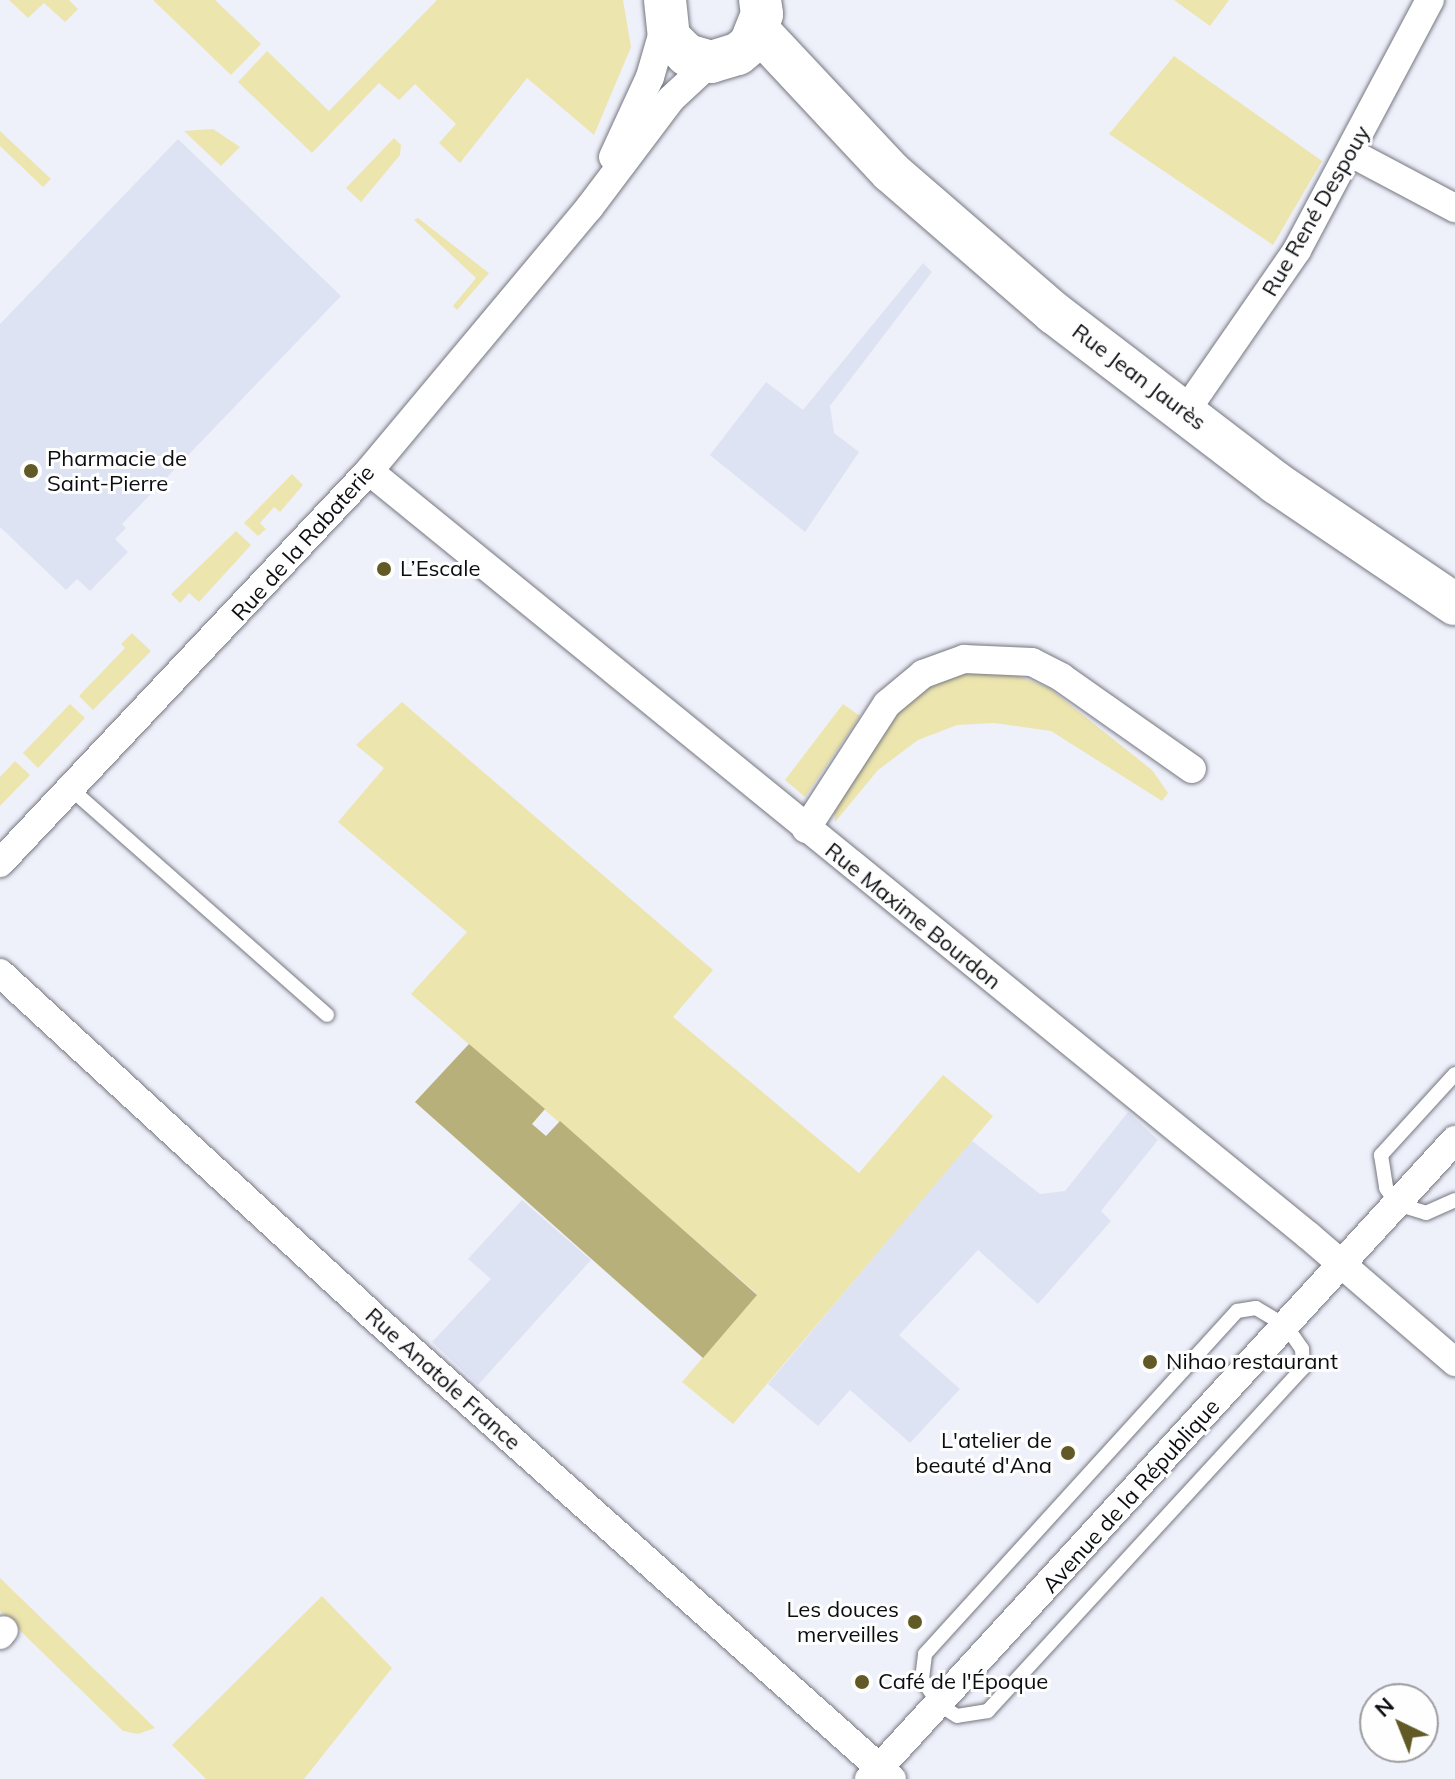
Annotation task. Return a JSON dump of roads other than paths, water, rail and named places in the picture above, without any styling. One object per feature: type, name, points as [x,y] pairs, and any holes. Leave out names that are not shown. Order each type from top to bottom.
[{"type":"main road","points":[[717,61],[750,44],[762,11]]},
{"type":"main road","points":[[762,11],[842,125]]},
{"type":"main road","points":[[665,13],[687,55],[717,61],[769,79],[842,125]]},
{"type":"main road","name":"Rue Jean Jaurès","points":[[842,125],[1054,313],[1333,524],[1455,604]]},
{"type":"street","name":"Rue René Despouy","points":[[1185,412],[1289,263],[1351,153],[1430,0]]},
{"type":"street","name":"Rue de la Rabaterie","points":[[589,208],[650,77],[665,13]]},
{"type":"street","name":"Rue de la Rabaterie","points":[[0,863],[369,471],[589,208],[671,99],[717,61]]},
{"type":"street","points":[[1351,153],[1455,208]]},
{"type":"street","name":"Rue Maxime Bourdon","points":[[369,471],[1343,1264],[1455,1362]]},
{"type":"street","points":[[806,829],[887,704],[923,674],[964,659],[1032,662],[1061,677],[1192,769]]},
{"type":"street","name":"Rue Anatole France","points":[[0,973],[376,1319],[880,1775]]},
{"type":"street","name":"Avenue de la République","points":[[880,1775],[940,1705],[1455,1140]]},
{"type":"lane","points":[[72,790],[327,1015]]},
{"type":"lane","points":[[1455,1074],[1381,1155],[1386,1188],[1397,1204],[1426,1213],[1455,1200]]},
{"type":"lane","points":[[1256,1308],[1286,1326],[1302,1349],[1303,1368],[988,1711],[957,1716],[940,1705],[922,1679],[925,1654],[1237,1311],[1256,1308]]},
{"type":"place","name":"Pharmacie de Saint-Pierre","points":[[31,471]]},
{"type":"place","name":"L’Escale","points":[[384,569]]},
{"type":"place","name":"Nihao restaurant","points":[[1150,1362]]},
{"type":"place","name":"L'atelier de beauté d'Ana","points":[[1068,1453]]},
{"type":"place","name":"Les douces merveilles","points":[[915,1622]]},
{"type":"place","name":"Café de l'Époque","points":[[862,1682]]}]
